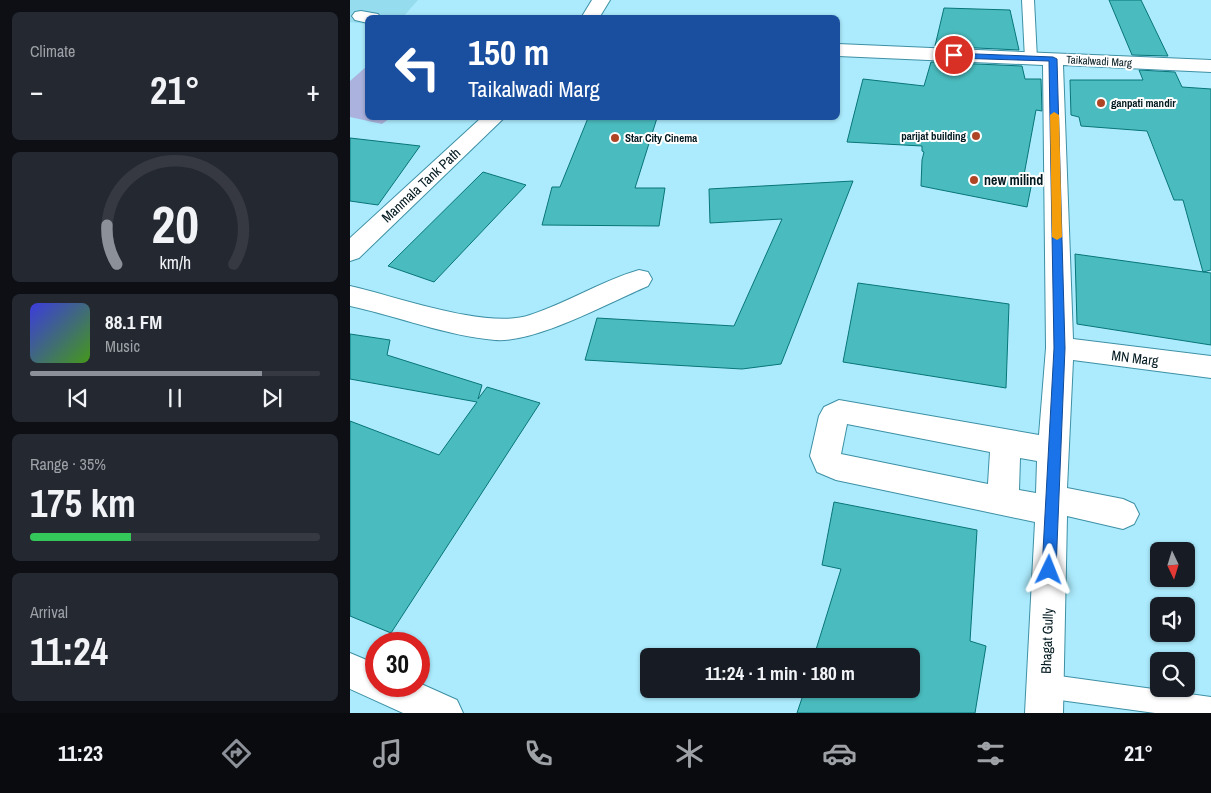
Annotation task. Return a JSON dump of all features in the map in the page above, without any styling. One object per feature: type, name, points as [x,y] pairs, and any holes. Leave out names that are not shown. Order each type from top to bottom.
[{"type":"street","points":[[592,15],[601,0]]},
{"type":"street","name":"Taikalwadi Marg","points":[[840,50],[1211,66]]},
{"type":"street","name":"Bhagat Gully","points":[[1042,59],[1060,348],[1053,451],[1044,699]]},
{"type":"street","name":"Manmala Tank Path","points":[[350,252],[490,120]]},
{"type":"street","points":[[350,296],[456,323],[496,330],[531,326],[638,279]]},
{"type":"street","name":"MN Marg","points":[[1060,348],[1211,367]]},
{"type":"street","points":[[1053,451],[853,413],[839,412],[834,416],[825,456],[828,463],[836,467],[1003,501],[1122,514]]},
{"type":"street","points":[[1003,501],[1006,442]]},
{"type":"street","points":[[350,670],[365,677]]},
{"type":"street","points":[[409,697],[444,713]]},
{"type":"lane","points":[[1028,0],[1042,59]]},
{"type":"lane","points":[[1044,699],[1211,709]]},
{"type":"shaded area","points":[[350,0],[418,0],[405,15],[365,15],[365,24],[350,22]]},
{"type":"shaded area","points":[[365,68],[365,120],[387,120],[382,124],[350,117],[350,81]]},
{"type":"building","points":[[1109,0],[1141,0],[1168,56],[1132,55]]},
{"type":"building","points":[[944,8],[1010,10],[1019,50],[935,46]]},
{"type":"building","points":[[931,62],[1022,66],[1025,79],[1041,79],[1042,111],[1036,110],[1024,175],[1033,177],[1027,207],[921,186],[924,152],[922,151],[922,146],[847,142],[863,79],[924,86]]},
{"type":"building","points":[[1139,70],[1175,72],[1182,87],[1211,89],[1211,270],[1203,272],[1183,200],[1174,200],[1147,131],[1081,126],[1079,117],[1071,115],[1070,80],[1143,80]]},
{"type":"building","points":[[587,120],[656,120],[635,188],[665,188],[659,226],[542,225],[552,187],[560,187]]},
{"type":"building","points":[[350,138],[420,146],[378,205],[350,201]]},
{"type":"building","points":[[483,172],[526,185],[434,282],[388,266]]},
{"type":"building","points":[[853,181],[781,364],[742,369],[585,360],[597,318],[734,326],[782,219],[710,223],[709,189]]},
{"type":"building","points":[[1075,254],[1211,273],[1211,345],[1077,324]]},
{"type":"building","points":[[858,283],[1009,304],[1006,388],[843,362]]},
{"type":"building","points":[[350,334],[390,340],[387,355],[482,385],[478,399],[487,387],[540,403],[392,632],[350,616],[350,421],[439,455],[477,402],[350,379]]},
{"type":"building","points":[[834,502],[977,530],[970,641],[986,646],[975,713],[797,713],[802,698],[920,698],[920,648],[816,648],[841,569],[822,565]]},
{"type":"slow traffic","points":[[1054,115],[1057,237]]},
{"type":"place","name":"ganpati mandir","points":[[1101,103]]},
{"type":"place","name":"parijat building","points":[[976,136]]},
{"type":"place","name":"Star City Cinema","points":[[615,138]]},
{"type":"place","name":"new milind","points":[[974,180]]},
{"type":"route","points":[[954,55],[1053,59],[1060,348],[1053,451],[1049,570]]}]
